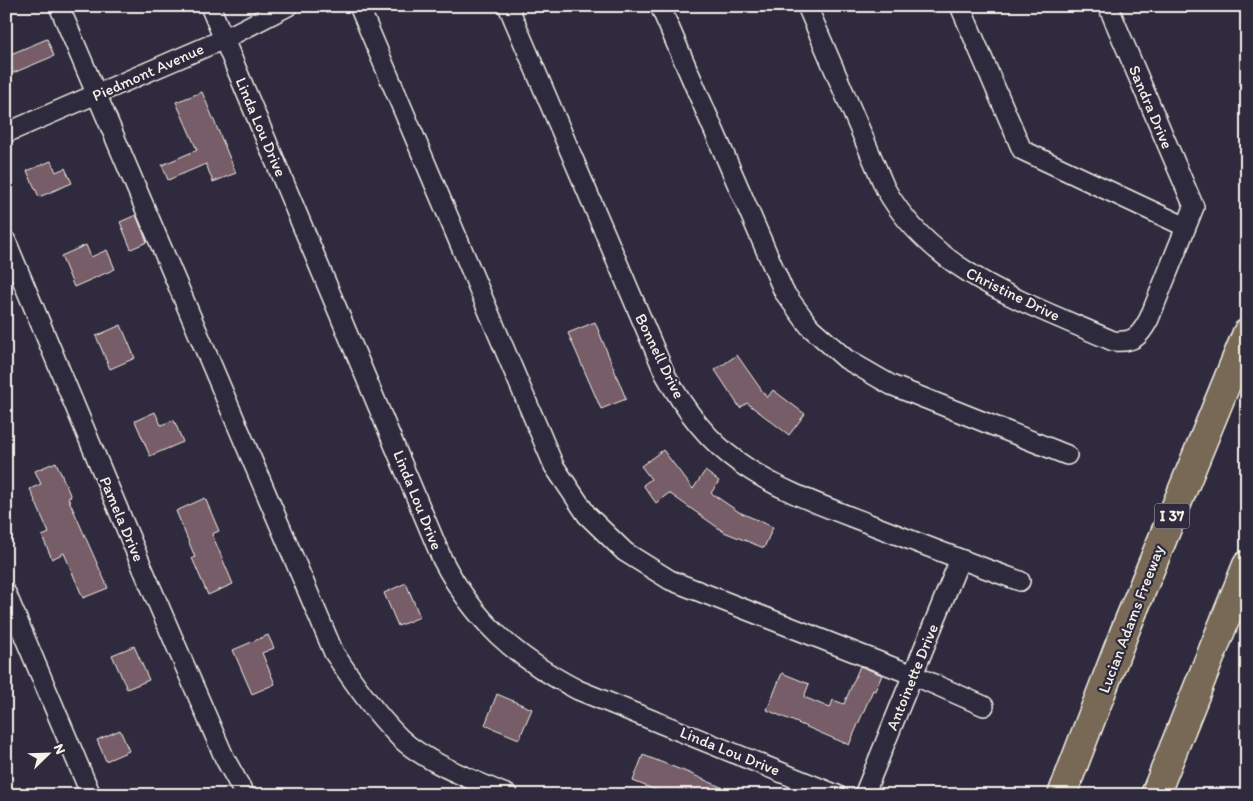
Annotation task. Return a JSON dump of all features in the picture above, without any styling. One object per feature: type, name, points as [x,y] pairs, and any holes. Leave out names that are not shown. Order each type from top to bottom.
[{"type":"highway","name":"Lucian Adams Freeway","points":[[1062,795],[1128,624],[1247,333]]},
{"type":"highway","points":[[1159,787],[1247,565]]},
{"type":"highway","points":[[1046,795],[1100,700]]},
{"type":"street","points":[[59,6],[334,653],[364,696],[401,739],[446,768],[508,795]]},
{"type":"street","name":"Linda Lou Drive","points":[[210,6],[442,559],[468,603],[502,640],[550,676],[578,690],[837,795]]},
{"type":"street","name":"Piedmont Avenue","points":[[6,133],[224,38],[288,6]]},
{"type":"street","points":[[359,6],[554,466],[587,515],[624,552],[670,580],[913,675],[984,706]]},
{"type":"street","name":"Bonnell Drive","points":[[508,6],[661,365],[678,397],[695,420],[736,461],[816,504],[960,560],[1020,581]]},
{"type":"street","points":[[660,6],[766,254],[784,292],[810,326],[846,359],[891,385],[1067,455]]},
{"type":"street","name":"Christine Drive","points":[[807,6],[893,203],[908,223],[949,261],[978,280],[1113,341],[1134,340],[1142,334],[1149,319],[1194,207]]},
{"type":"street","points":[[960,6],[1022,150],[1186,227]]},
{"type":"street","name":"Sandra Drive","points":[[1108,6],[1194,207]]},
{"type":"street","name":"Pamela Drive","points":[[6,241],[154,596],[225,759],[245,795]]},
{"type":"street","name":"Antoinette Drive","points":[[864,795],[960,560]]},
{"type":"street","points":[[6,593],[91,795]]},
{"type":"building","points":[[47,39],[54,56],[6,76],[6,56]]},
{"type":"building","points":[[202,92],[236,173],[213,182],[206,164],[168,180],[162,165],[197,150],[176,102]]},
{"type":"building","points":[[51,161],[56,172],[65,168],[72,183],[39,197],[27,171]]},
{"type":"building","points":[[136,215],[147,242],[131,249],[120,222]]},
{"type":"building","points":[[86,245],[91,257],[107,250],[115,269],[74,287],[61,256]]},
{"type":"building","points":[[595,322],[626,399],[601,409],[568,333]]},
{"type":"building","points":[[121,325],[135,358],[110,369],[96,336]]},
{"type":"building","points":[[737,355],[767,398],[773,390],[805,414],[789,435],[747,403],[740,408],[715,370]]},
{"type":"building","points":[[155,412],[161,425],[174,420],[183,442],[150,456],[135,421]]},
{"type":"building","points":[[663,450],[693,489],[705,471],[719,481],[711,493],[739,512],[773,527],[764,548],[724,532],[669,493],[656,503],[643,485],[651,479],[641,466]]},
{"type":"building","points":[[56,462],[71,497],[68,498],[108,588],[83,598],[64,553],[52,559],[42,536],[49,533],[30,489],[41,484],[35,471]]},
{"type":"building","points":[[205,498],[219,531],[212,534],[233,584],[208,595],[192,558],[195,557],[176,511]]},
{"type":"building","points":[[406,583],[420,617],[398,626],[384,593]]},
{"type":"building","points":[[268,635],[274,648],[262,653],[275,684],[252,694],[233,650]]},
{"type":"building","points":[[134,646],[149,680],[127,689],[112,655]]},
{"type":"building","points":[[860,666],[882,675],[875,691],[873,690],[849,745],[767,710],[782,673],[809,684],[804,697],[830,708],[833,700],[844,704]]},
{"type":"building","points":[[497,694],[532,709],[519,739],[485,725]]},
{"type":"building","points":[[120,730],[129,751],[106,761],[97,740]]},
{"type":"building","points":[[643,755],[739,795],[668,795],[633,781]]}]
